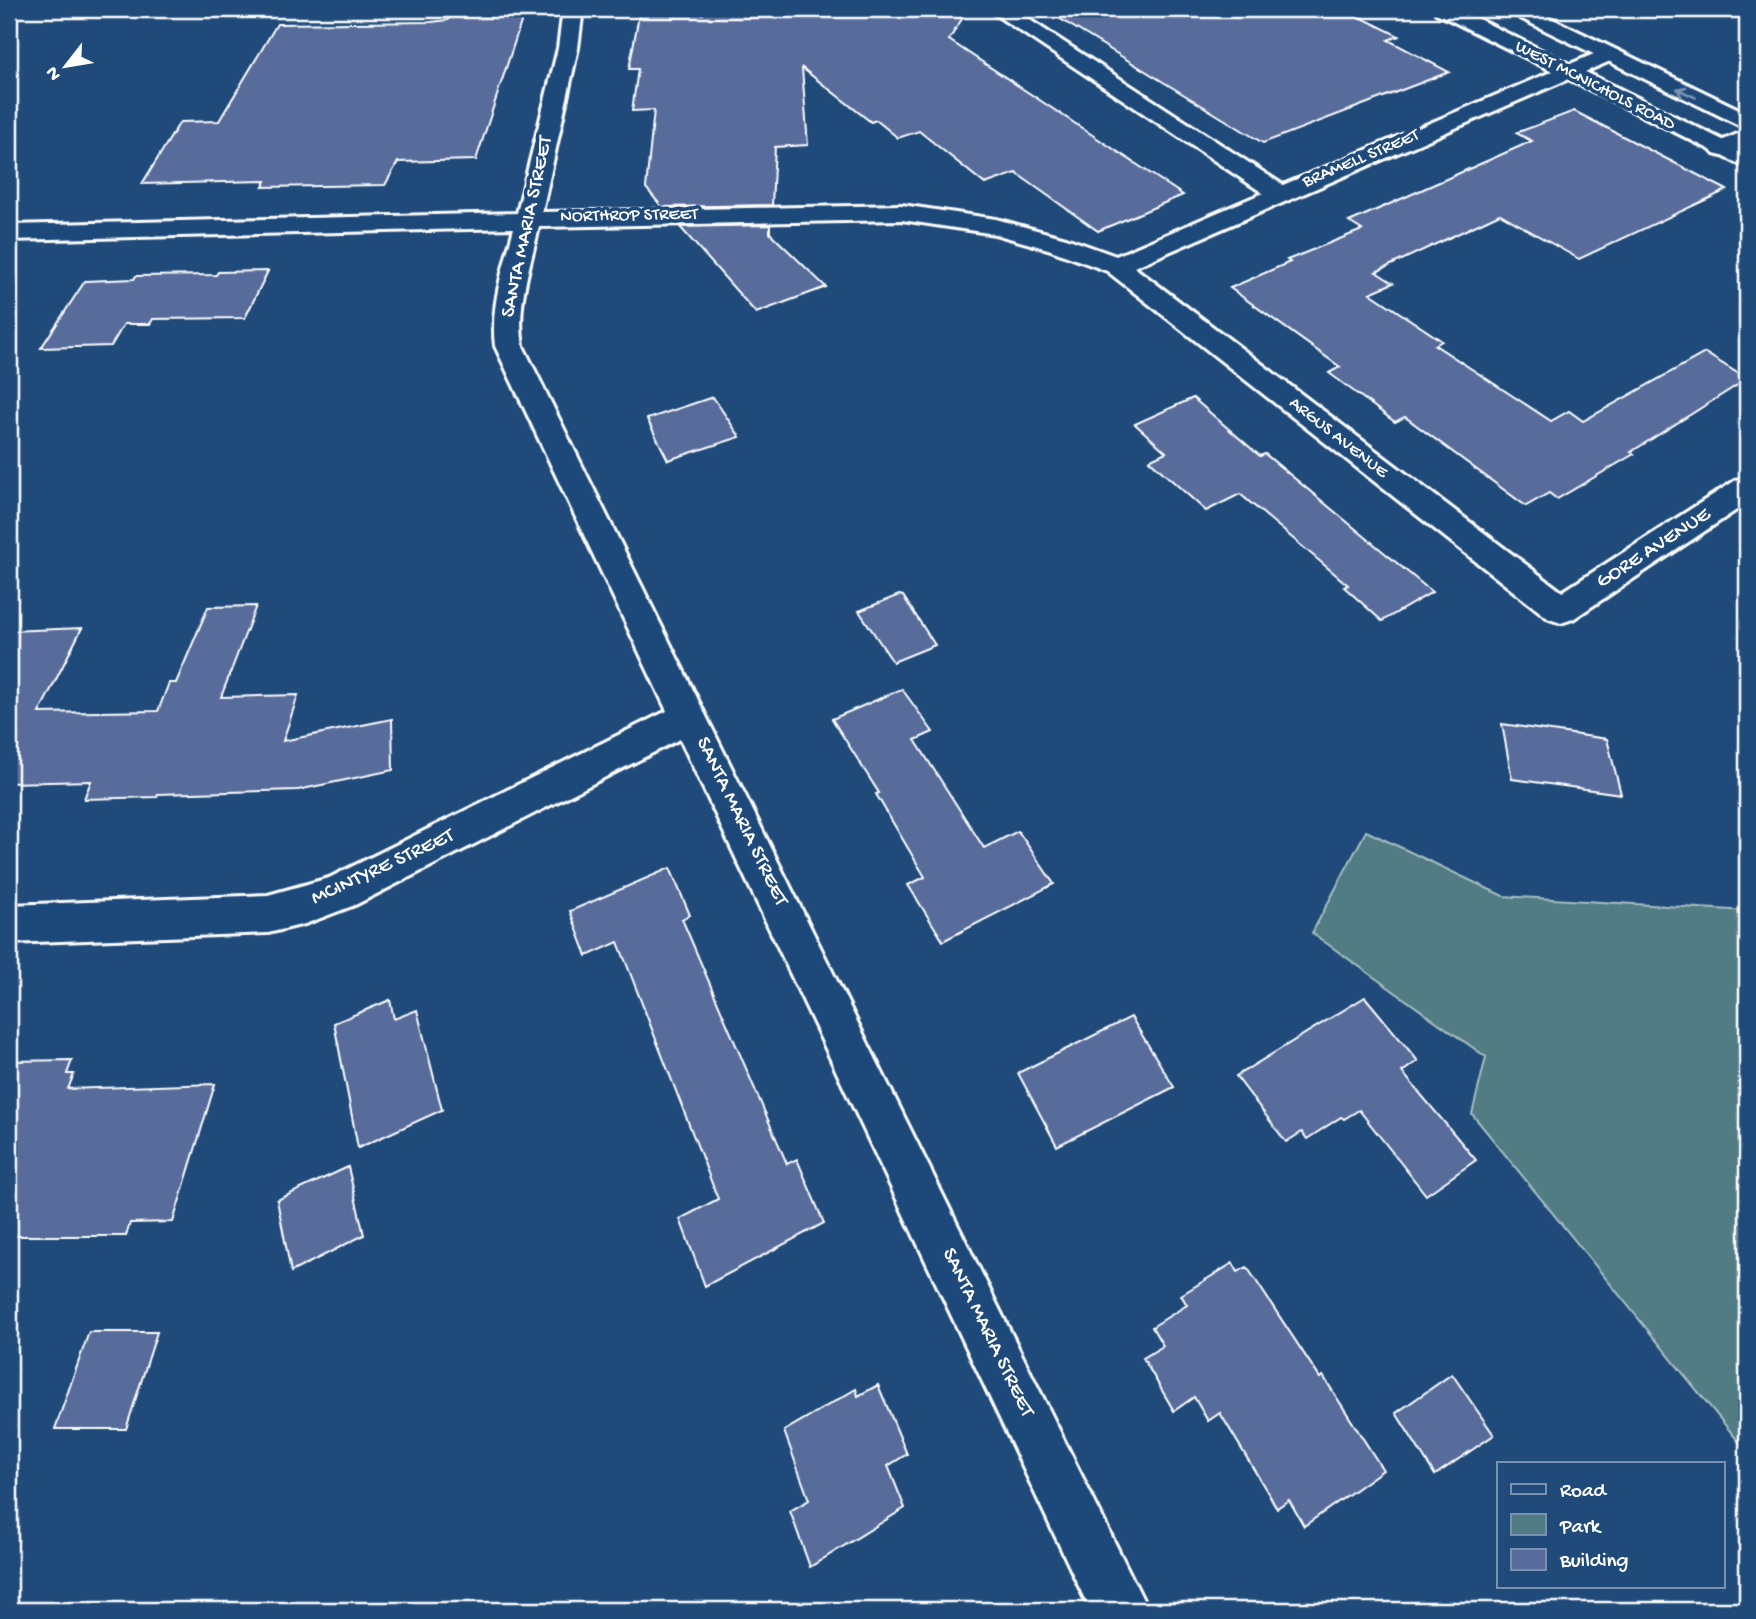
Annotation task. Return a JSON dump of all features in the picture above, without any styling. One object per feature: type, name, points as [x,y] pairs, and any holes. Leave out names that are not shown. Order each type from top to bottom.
[{"type":"street","name":"SANTA MARIA STREET","points":[[573,9],[568,48],[508,306],[506,326],[509,346],[1120,1610]]},
{"type":"street","points":[[1000,9],[1281,194]]},
{"type":"street","name":"WEST MCNICHOLS ROAD","points":[[1443,9],[1747,161]]},
{"type":"street","name":"WEST MCNICHOLS ROAD","points":[[1517,9],[1747,122]]},
{"type":"street","name":"BRAMELL STREET","points":[[1116,265],[1608,55]]},
{"type":"street","points":[[1722,149],[1747,137]]},
{"type":"street","name":"NORTHROP STREET","points":[[9,233],[529,218],[902,211],[963,219],[1071,247],[1116,265]]},
{"type":"street","name":"ARGUS AVENUE","points":[[1116,265],[1561,610]]},
{"type":"street","name":"GORE AVENUE","points":[[1561,610],[1747,488]]},
{"type":"street","name":"MCINTYRE STREET","points":[[9,924],[268,914],[305,905],[341,892],[690,717]]},
{"type":"green space","points":[[1366,831],[1503,896],[1747,911],[1747,1452],[1472,1114],[1486,1057],[1312,933]]},
{"type":"building","points":[[703,9],[968,9],[949,40],[1183,195],[1098,231],[1016,173],[985,184],[919,131],[898,138],[876,120],[871,122],[802,68],[808,145],[775,147],[772,205],[662,207],[646,188],[654,110],[632,111],[638,69],[629,69],[639,15],[703,14]]},
{"type":"building","points":[[1044,9],[1344,9],[1399,36],[1388,40],[1449,72],[1263,143]]},
{"type":"building","points":[[519,15],[517,19],[522,19],[476,160],[398,162],[385,185],[263,187],[266,181],[142,184],[180,122],[219,121],[277,24],[431,22],[448,20],[450,16]]},
{"type":"building","points":[[1574,111],[1727,190],[1579,259],[1500,214],[1376,272],[1393,283],[1370,293],[1442,341],[1435,345],[1551,421],[1569,411],[1583,421],[1705,353],[1747,379],[1631,452],[1634,454],[1557,499],[1549,493],[1526,506],[1405,417],[1395,422],[1329,373],[1340,367],[1230,288],[1290,262],[1287,260],[1362,230],[1349,222],[1532,141],[1516,133]]},
{"type":"building","points":[[770,225],[770,233],[826,287],[756,313],[680,227]]},
{"type":"building","points":[[268,271],[245,318],[153,319],[150,324],[124,324],[111,346],[41,348],[85,281],[134,279],[136,276]]},
{"type":"building","points":[[713,397],[740,437],[668,460],[647,419]]},
{"type":"building","points":[[1193,398],[1260,456],[1265,454],[1432,592],[1382,621],[1344,587],[1348,585],[1240,494],[1206,511],[1149,460],[1166,452],[1135,424]]},
{"type":"building","points":[[899,595],[903,596],[935,645],[893,662],[859,611]]},
{"type":"building","points":[[256,606],[221,697],[298,695],[283,741],[392,719],[393,770],[298,790],[158,794],[157,797],[84,799],[91,781],[9,783],[9,631],[82,628],[39,713],[158,711],[169,683],[176,683],[208,607]]},
{"type":"building","points":[[902,689],[933,732],[915,740],[984,848],[1018,831],[1054,884],[943,941],[908,885],[925,877],[876,794],[879,793],[832,719]]},
{"type":"building","points":[[1502,724],[1607,739],[1621,794],[1512,779]]},
{"type":"building","points":[[670,868],[690,915],[682,919],[787,1164],[797,1159],[824,1223],[705,1286],[680,1219],[718,1199],[618,942],[587,956],[570,911]]},
{"type":"building","points":[[1365,997],[1418,1061],[1402,1072],[1476,1160],[1426,1195],[1359,1110],[1344,1119],[1341,1117],[1307,1139],[1302,1132],[1286,1142],[1236,1076]]},
{"type":"building","points":[[390,1000],[394,1019],[417,1010],[442,1110],[358,1148],[334,1023]]},
{"type":"building","points":[[1131,1017],[1174,1087],[1057,1146],[1018,1073]]},
{"type":"building","points":[[72,1060],[67,1074],[74,1074],[68,1089],[215,1084],[173,1222],[130,1223],[126,1236],[9,1236],[9,1061]]},
{"type":"building","points":[[348,1167],[364,1235],[291,1272],[277,1200]]},
{"type":"building","points":[[1233,1263],[1238,1272],[1247,1267],[1320,1378],[1323,1376],[1383,1470],[1304,1526],[1289,1500],[1277,1508],[1220,1413],[1208,1421],[1194,1397],[1174,1411],[1143,1358],[1163,1346],[1152,1327],[1187,1305],[1181,1295]]},
{"type":"building","points":[[89,1332],[157,1332],[126,1429],[55,1429]]},
{"type":"building","points":[[1452,1374],[1494,1435],[1435,1475],[1396,1413]]},
{"type":"building","points":[[878,1385],[907,1454],[888,1466],[905,1508],[810,1567],[790,1511],[809,1500],[784,1431],[856,1389],[858,1396]]}]
